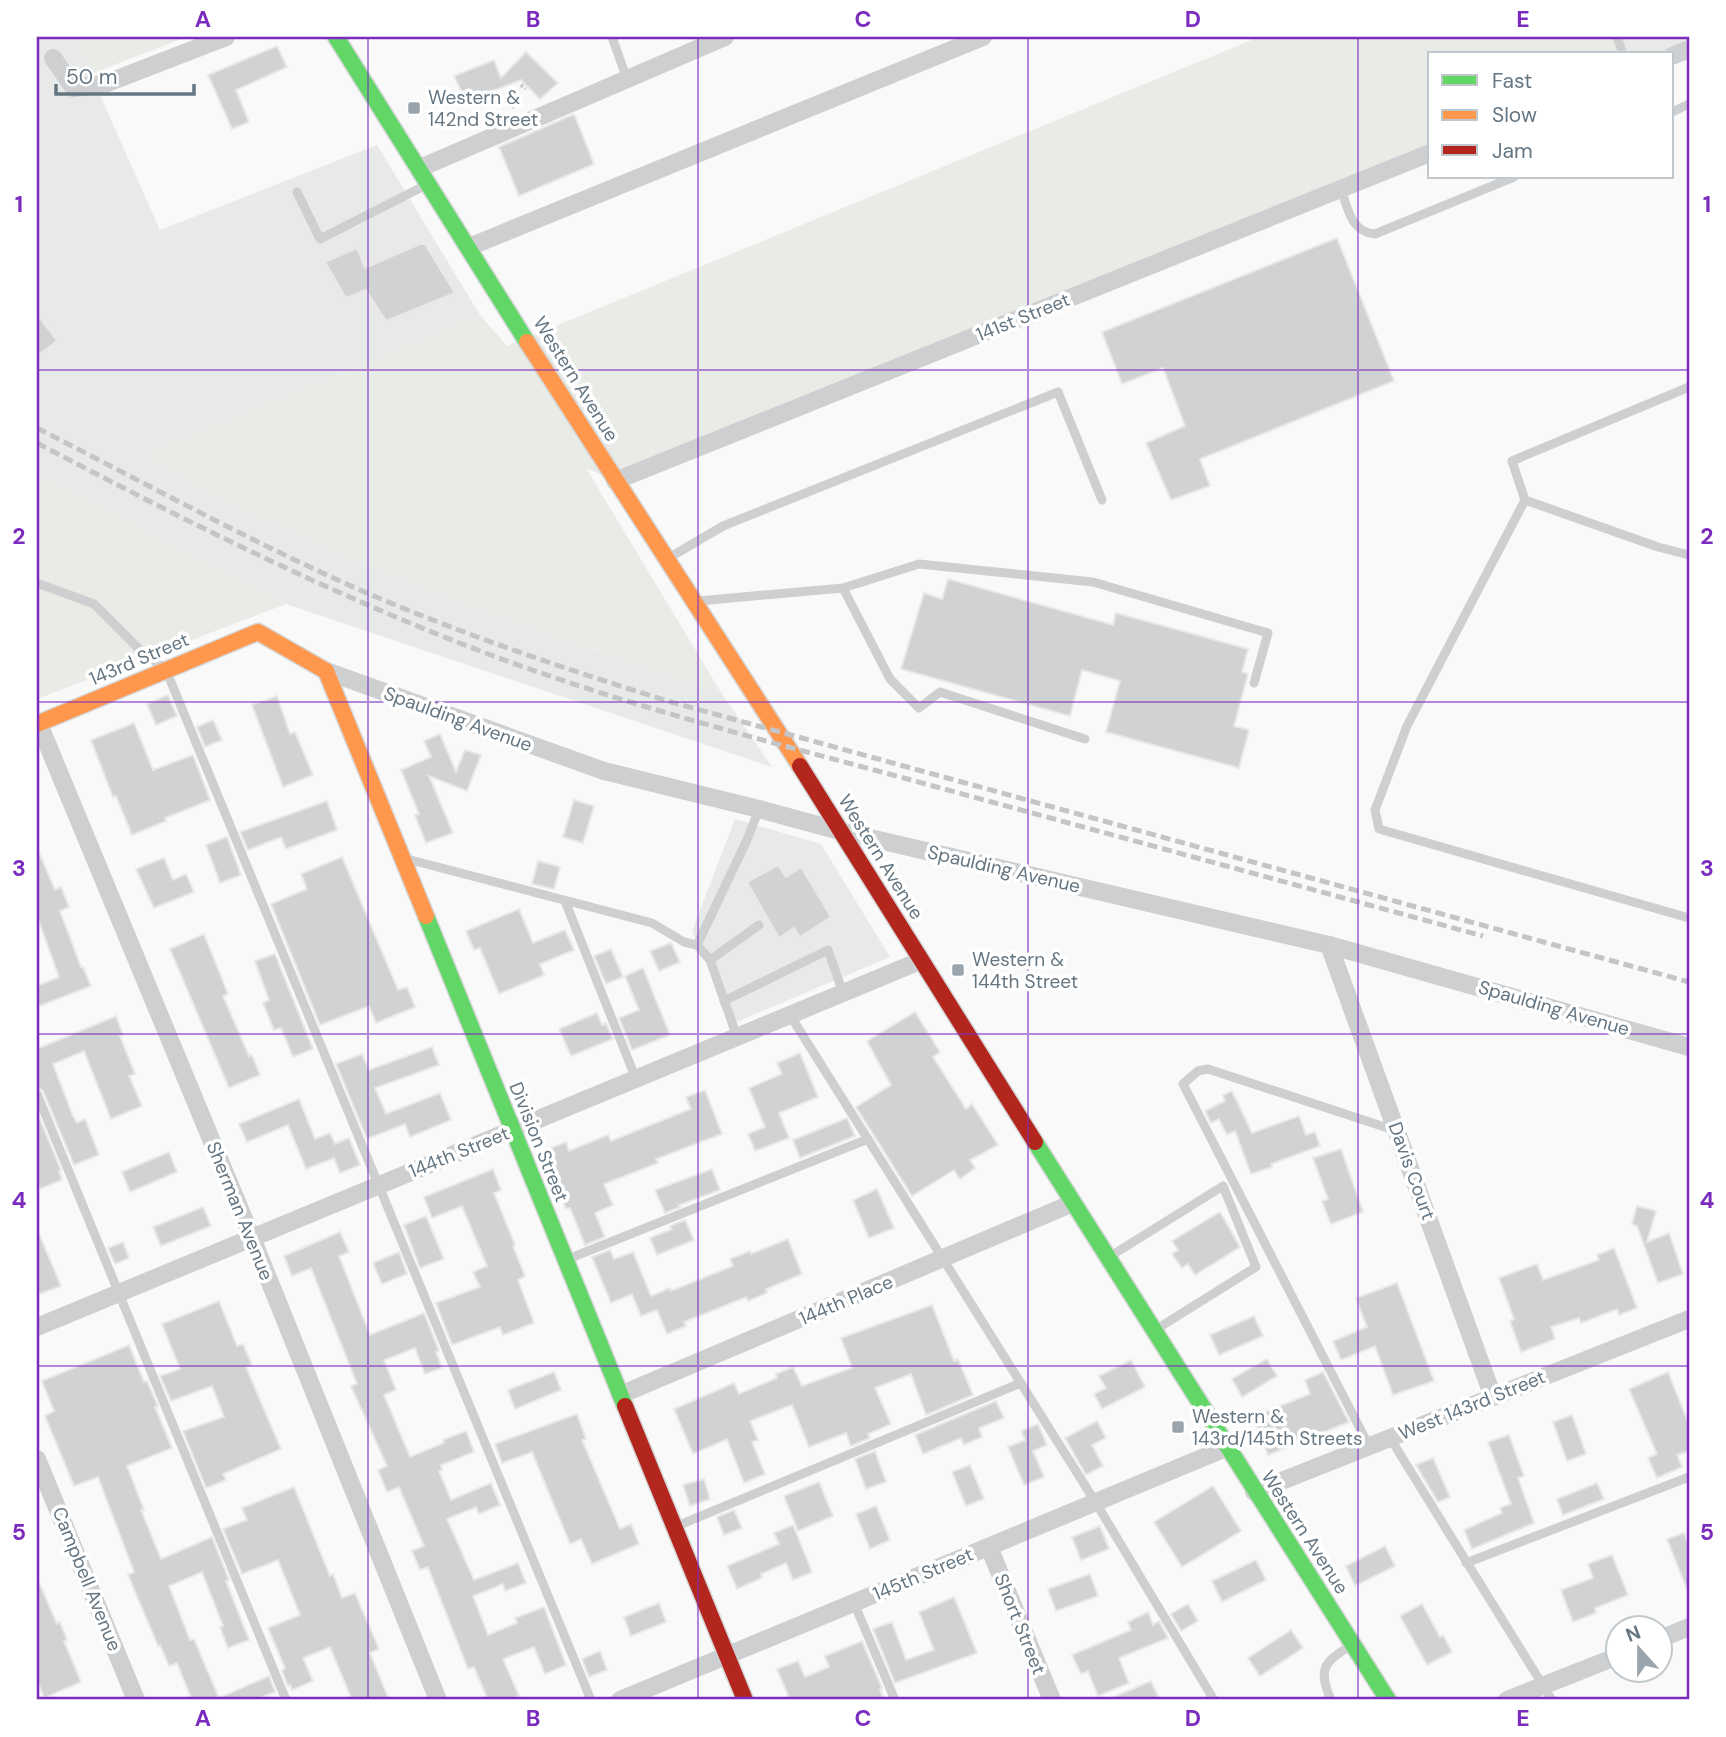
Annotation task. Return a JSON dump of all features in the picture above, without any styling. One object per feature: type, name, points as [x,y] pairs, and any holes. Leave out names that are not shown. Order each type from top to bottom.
[{"type":"main road","name":"Western Avenue","points":[[336,37],[615,481],[779,732],[1254,1492],[1388,1700]]},
{"type":"main road","name":"143rd Street","points":[[38,724],[258,632],[326,671]]},
{"type":"main road","name":"Division Street","points":[[326,671],[745,1700]]},
{"type":"street","points":[[53,58],[74,88],[107,83],[226,37]]},
{"type":"street","points":[[419,168],[724,37]]},
{"type":"street","points":[[469,247],[983,37]]},
{"type":"street","name":"141st Street","points":[[615,481],[1428,154]]},
{"type":"street","name":"Spaulding Avenue","points":[[326,671],[604,771],[840,831],[1329,945],[1689,1047]]},
{"type":"street","name":"Sherman Avenue","points":[[38,724],[252,1238],[439,1700]]},
{"type":"street","name":"Davis Court","points":[[1329,945],[1493,1397]]},
{"type":"street","name":"144th Street","points":[[37,1327],[920,961]]},
{"type":"street","name":"144th Place","points":[[620,1395],[1073,1203]]},
{"type":"street","name":"West 143rd Street","points":[[1254,1492],[1689,1319]]},
{"type":"street","name":"145th Street","points":[[620,1700],[1226,1447]]},
{"type":"street","name":"Campbell Avenue","points":[[37,1459],[136,1700]]},
{"type":"street","name":"Short Street","points":[[989,1547],[1052,1700]]},
{"type":"street","points":[[1507,1700],[1548,1693],[1604,1663]]},
{"type":"lane","points":[[612,37],[627,79]]},
{"type":"lane","points":[[1340,190],[1355,226],[1364,233],[1375,234],[1512,178]]},
{"type":"lane","points":[[297,192],[320,239],[429,184]]},
{"type":"lane","points":[[1689,387],[1512,461],[1525,500],[1407,726],[1375,810],[1379,829],[1689,918]]},
{"type":"lane","points":[[666,559],[723,526],[1058,392],[1102,500]]},
{"type":"lane","points":[[1525,500],[1658,547],[1689,555]]},
{"type":"lane","points":[[692,601],[843,588],[919,564],[1093,582],[1268,633],[1254,683]]},
{"type":"lane","points":[[37,583],[94,604],[139,649],[166,670],[591,1700]]},
{"type":"lane","points":[[843,588],[890,678],[919,708],[940,692],[1085,739]]},
{"type":"lane","points":[[697,946],[759,809]]},
{"type":"lane","points":[[402,858],[652,923],[684,942],[697,946],[710,960],[737,1037]]},
{"type":"lane","points":[[565,901],[636,1079]]},
{"type":"lane","points":[[710,960],[759,925]]},
{"type":"lane","points":[[724,1000],[828,950],[843,993]]},
{"type":"lane","points":[[790,1015],[1096,1503],[1214,1700]]},
{"type":"lane","points":[[1369,1446],[1183,1084],[1198,1071],[1208,1069],[1398,1131]]},
{"type":"lane","points":[[37,1094],[286,1700]]},
{"type":"lane","points":[[565,1261],[868,1139]]},
{"type":"lane","points":[[1107,1258],[1223,1186],[1255,1267],[1154,1331]]},
{"type":"lane","points":[[674,1527],[1021,1383]]},
{"type":"lane","points":[[1390,1438],[1548,1693]]},
{"type":"lane","points":[[1466,1563],[1689,1477]]},
{"type":"lane","points":[[854,1603],[895,1700]]},
{"type":"lane","points":[[1331,1700],[1325,1683],[1324,1669],[1330,1658],[1352,1645]]},
{"type":"path","points":[[515,110],[508,99],[523,85],[526,89]]},
{"type":"shaded area","points":[[37,37],[74,37],[160,230],[377,145],[480,315],[145,455],[581,646],[722,694],[772,767],[286,604],[37,474]]},
{"type":"shaded area","points":[[74,37],[186,37],[91,74]]},
{"type":"shaded area","points":[[1259,37],[1616,37],[1622,52],[1428,52],[1428,154],[615,481],[586,468],[722,694],[500,617],[354,559],[212,493],[144,455],[480,315],[507,346]]},
{"type":"shaded area","points":[[1616,37],[1689,37],[1689,49],[1674,53],[1622,52]]},
{"type":"shaded area","points":[[37,474],[286,604],[37,699]]},
{"type":"shaded area","points":[[735,819],[821,844],[890,957],[734,1023],[692,931]]},
{"type":"building","points":[[277,46],[287,67],[236,90],[249,122],[232,129],[208,75]]},
{"type":"building","points":[[526,52],[558,83],[540,99],[521,80],[466,101],[454,76],[494,60],[501,78]]},
{"type":"building","points":[[574,114],[594,164],[519,196],[499,147]]},
{"type":"building","points":[[1337,238],[1394,381],[1200,459],[1210,486],[1171,500],[1146,443],[1185,426],[1163,368],[1122,384],[1102,332]]},
{"type":"building","points":[[425,244],[455,293],[386,321],[366,290],[346,298],[325,262],[357,248],[365,268]]},
{"type":"building","points":[[37,314],[57,341],[37,356]]},
{"type":"building","points":[[948,579],[1113,625],[1116,613],[1248,649],[1242,672],[1248,674],[1234,726],[1249,730],[1239,768],[1106,732],[1120,681],[1082,670],[1070,716],[901,669],[924,593],[942,599]]},
{"type":"building","points":[[168,695],[177,716],[156,725],[147,704]]},
{"type":"building","points":[[277,696],[290,734],[295,732],[313,775],[283,787],[252,705]]},
{"type":"building","points":[[213,720],[222,740],[205,747],[197,727]]},
{"type":"building","points":[[134,723],[153,770],[193,755],[210,800],[132,835],[116,796],[113,797],[91,740]]},
{"type":"building","points":[[440,734],[456,772],[465,750],[481,755],[467,791],[429,776],[453,833],[426,843],[415,815],[419,814],[401,770],[431,757],[424,741]]},
{"type":"building","points":[[574,800],[594,806],[583,843],[563,837]]},
{"type":"building","points":[[327,801],[337,830],[286,849],[281,837],[248,850],[240,832]]},
{"type":"building","points":[[227,837],[241,875],[220,883],[206,845]]},
{"type":"building","points":[[37,848],[55,890],[61,887],[69,907],[60,911],[91,986],[37,1007],[37,986],[59,977],[37,916]]},
{"type":"building","points":[[342,857],[398,990],[407,987],[415,1007],[376,1023],[369,1006],[320,1025],[271,904],[307,889],[301,874]]},
{"type":"building","points":[[164,858],[173,880],[186,874],[194,892],[154,908],[136,869]]},
{"type":"building","points":[[538,861],[560,867],[554,889],[532,884]]},
{"type":"building","points":[[778,865],[786,877],[801,867],[831,917],[800,937],[794,928],[779,938],[747,882]]},
{"type":"building","points":[[519,909],[533,943],[565,930],[574,950],[540,964],[544,975],[499,994],[480,948],[474,950],[466,931]]},
{"type":"building","points":[[204,934],[228,994],[223,996],[260,1075],[229,1088],[170,949]]},
{"type":"building","points":[[671,943],[680,962],[659,971],[650,951]]},
{"type":"building","points":[[611,949],[623,977],[606,984],[594,956]]},
{"type":"building","points":[[275,954],[313,1049],[293,1057],[281,1028],[274,1030],[263,1003],[269,1000],[255,961]]},
{"type":"building","points":[[643,968],[670,1035],[632,1050],[619,1018],[639,1010],[625,976]]},
{"type":"building","points":[[915,1012],[940,1052],[933,1057],[966,1109],[972,1104],[998,1145],[970,1160],[975,1168],[960,1179],[954,1170],[912,1196],[856,1107],[891,1085],[867,1041]]},
{"type":"building","points":[[597,1013],[602,1025],[606,1023],[613,1039],[571,1056],[559,1029]]},
{"type":"building","points":[[116,1016],[123,1035],[120,1036],[135,1074],[129,1076],[142,1106],[111,1119],[84,1051],[53,1064],[73,1116],[77,1123],[85,1119],[99,1155],[74,1165],[43,1091],[37,1087],[37,1049]]},
{"type":"building","points":[[432,1047],[439,1065],[375,1088],[386,1114],[440,1093],[451,1120],[410,1137],[405,1124],[367,1139],[336,1064],[362,1054],[369,1070]]},
{"type":"building","points":[[800,1053],[818,1097],[779,1113],[789,1138],[755,1151],[748,1134],[765,1127],[749,1088],[782,1074],[777,1063]]},
{"type":"building","points":[[705,1090],[722,1134],[656,1159],[658,1163],[604,1184],[613,1205],[595,1213],[605,1237],[585,1245],[570,1208],[566,1209],[545,1150],[566,1142],[569,1151],[608,1135],[611,1141],[691,1109],[686,1097]]},
{"type":"building","points":[[1232,1091],[1252,1133],[1299,1116],[1306,1135],[1315,1132],[1320,1146],[1251,1174],[1235,1131],[1227,1135],[1219,1119],[1211,1123],[1205,1111],[1225,1101],[1223,1095]]},
{"type":"building","points":[[299,1099],[315,1139],[330,1133],[335,1144],[349,1138],[360,1165],[340,1173],[334,1158],[306,1169],[288,1125],[247,1142],[239,1124]]},
{"type":"building","points":[[37,1112],[61,1170],[62,1180],[40,1189],[37,1181]]},
{"type":"building","points":[[847,1118],[855,1136],[800,1158],[793,1140]]},
{"type":"building","points":[[1341,1149],[1363,1212],[1331,1224],[1322,1201],[1328,1199],[1313,1158]]},
{"type":"building","points":[[169,1152],[177,1172],[130,1192],[122,1172]]},
{"type":"building","points":[[493,1169],[501,1190],[494,1193],[525,1276],[518,1280],[534,1323],[503,1335],[500,1327],[452,1345],[436,1303],[480,1287],[473,1272],[487,1266],[462,1206],[432,1218],[424,1197]]},
{"type":"building","points":[[712,1169],[720,1190],[665,1213],[655,1190]]},
{"type":"building","points":[[877,1189],[894,1228],[869,1238],[853,1200]]},
{"type":"building","points":[[1637,1206],[1656,1211],[1647,1242],[1669,1233],[1683,1274],[1658,1283],[1637,1226],[1632,1224]]},
{"type":"building","points":[[203,1207],[211,1226],[161,1246],[153,1227]]},
{"type":"building","points":[[1220,1212],[1240,1247],[1195,1275],[1188,1264],[1182,1268],[1172,1254],[1178,1250],[1172,1241]]},
{"type":"building","points":[[426,1216],[444,1259],[420,1268],[404,1225]]},
{"type":"building","points":[[685,1220],[694,1240],[657,1255],[650,1238]]},
{"type":"building","points":[[37,1229],[61,1286],[37,1295]]},
{"type":"building","points":[[340,1232],[349,1252],[339,1256],[370,1335],[424,1313],[439,1351],[436,1352],[442,1368],[425,1374],[415,1348],[384,1360],[396,1390],[384,1395],[410,1457],[466,1431],[474,1452],[441,1465],[442,1470],[439,1471],[451,1500],[491,1483],[500,1505],[479,1514],[476,1507],[447,1519],[474,1580],[518,1563],[526,1583],[505,1591],[503,1584],[473,1596],[488,1635],[517,1623],[515,1618],[544,1607],[566,1665],[545,1674],[534,1647],[503,1659],[519,1696],[508,1700],[488,1700],[474,1667],[468,1669],[428,1567],[420,1570],[412,1551],[424,1546],[399,1487],[387,1492],[378,1470],[387,1466],[351,1386],[357,1384],[311,1268],[292,1276],[284,1256]]},
{"type":"building","points":[[788,1239],[802,1274],[766,1289],[767,1293],[748,1301],[746,1297],[684,1322],[686,1326],[667,1334],[657,1310],[641,1316],[632,1294],[611,1303],[592,1257],[610,1250],[614,1259],[633,1252],[651,1296],[670,1288],[671,1291],[733,1266],[730,1259],[750,1251],[751,1254]]},
{"type":"building","points":[[123,1242],[129,1258],[115,1264],[108,1248]]},
{"type":"building","points":[[1614,1248],[1637,1308],[1619,1315],[1617,1309],[1581,1323],[1579,1318],[1551,1327],[1555,1339],[1521,1352],[1510,1321],[1514,1319],[1499,1278],[1537,1264],[1543,1280],[1599,1260],[1597,1255]]},
{"type":"building","points":[[399,1252],[407,1274],[382,1284],[373,1263]]},
{"type":"building","points":[[1397,1283],[1434,1381],[1393,1395],[1375,1346],[1341,1360],[1333,1341],[1367,1327],[1356,1298]]},
{"type":"building","points":[[219,1301],[237,1346],[243,1344],[252,1365],[246,1367],[281,1449],[223,1474],[226,1480],[206,1488],[183,1431],[224,1417],[212,1386],[171,1401],[160,1376],[180,1369],[162,1324]]},
{"type":"building","points":[[932,1305],[954,1361],[958,1359],[973,1395],[926,1415],[911,1374],[875,1388],[891,1424],[868,1434],[870,1438],[851,1446],[846,1433],[809,1447],[792,1405],[789,1406],[750,1421],[758,1440],[752,1442],[765,1474],[744,1483],[727,1439],[693,1454],[674,1409],[734,1383],[739,1394],[777,1378],[776,1374],[793,1367],[802,1386],[852,1368],[841,1338]]},
{"type":"building","points":[[1254,1316],[1263,1336],[1219,1355],[1210,1335]]},
{"type":"building","points":[[129,1345],[144,1382],[147,1381],[158,1406],[155,1407],[172,1448],[127,1466],[144,1510],[141,1510],[161,1559],[212,1537],[249,1640],[228,1648],[220,1627],[223,1626],[202,1572],[169,1586],[190,1640],[194,1639],[219,1698],[269,1676],[275,1692],[255,1700],[192,1700],[177,1663],[169,1666],[160,1645],[158,1646],[128,1575],[134,1572],[98,1477],[74,1486],[45,1416],[54,1411],[42,1381]]},
{"type":"building","points":[[1267,1359],[1277,1376],[1242,1397],[1232,1379]]},
{"type":"building","points":[[1131,1360],[1145,1387],[1102,1409],[1094,1394],[1106,1388],[1099,1376]]},
{"type":"building","points":[[554,1372],[561,1390],[515,1409],[508,1390]]},
{"type":"building","points":[[1323,1372],[1349,1422],[1268,1455],[1253,1417],[1310,1394],[1305,1380]]},
{"type":"building","points":[[1668,1372],[1689,1425],[1689,1451],[1677,1455],[1682,1467],[1657,1478],[1648,1458],[1657,1454],[1629,1389]]},
{"type":"building","points":[[996,1401],[1004,1418],[979,1428],[982,1437],[964,1445],[961,1438],[923,1454],[915,1435]]},
{"type":"building","points":[[577,1414],[586,1439],[582,1440],[620,1529],[631,1524],[639,1544],[592,1564],[581,1539],[570,1544],[532,1452],[502,1463],[495,1444]]},
{"type":"building","points":[[1572,1415],[1586,1454],[1567,1461],[1553,1422]]},
{"type":"building","points":[[1097,1421],[1106,1438],[1092,1445],[1103,1466],[1086,1475],[1065,1438]]},
{"type":"building","points":[[1038,1424],[1047,1445],[1033,1451],[1044,1477],[1024,1485],[1008,1447],[1025,1440],[1021,1431]]},
{"type":"building","points":[[1509,1435],[1524,1476],[1518,1478],[1534,1523],[1472,1549],[1464,1530],[1502,1513],[1500,1508],[1511,1504],[1488,1442]]},
{"type":"building","points":[[875,1451],[886,1482],[866,1489],[855,1459]]},
{"type":"building","points":[[1433,1458],[1450,1497],[1438,1502],[1416,1465]]},
{"type":"building","points":[[970,1465],[984,1499],[966,1506],[952,1472]]},
{"type":"building","points":[[704,1479],[710,1499],[690,1506],[683,1485]]},
{"type":"building","points":[[819,1482],[833,1516],[798,1531],[784,1496]]},
{"type":"building","points":[[1597,1483],[1604,1499],[1563,1515],[1557,1499]]},
{"type":"building","points":[[1213,1486],[1241,1531],[1182,1567],[1154,1522]]},
{"type":"building","points":[[294,1487],[330,1576],[333,1574],[342,1598],[355,1593],[379,1649],[370,1653],[389,1700],[352,1700],[330,1647],[303,1658],[313,1681],[292,1690],[290,1685],[288,1686],[282,1671],[285,1668],[268,1628],[300,1615],[278,1560],[242,1574],[223,1529],[247,1520],[242,1508]]},
{"type":"building","points":[[876,1506],[890,1540],[870,1549],[856,1514]]},
{"type":"building","points":[[734,1510],[742,1528],[724,1535],[717,1517]]},
{"type":"building","points":[[793,1525],[812,1572],[793,1580],[786,1563],[737,1589],[727,1566],[779,1544],[774,1533]]},
{"type":"building","points":[[1100,1526],[1109,1549],[1081,1560],[1072,1537]]},
{"type":"building","points":[[1684,1533],[1689,1546],[1688,1592],[1667,1539]]},
{"type":"building","points":[[1385,1546],[1395,1566],[1355,1586],[1346,1566]]},
{"type":"building","points":[[1612,1555],[1628,1595],[1595,1608],[1596,1613],[1573,1622],[1561,1590],[1593,1578],[1588,1564]]},
{"type":"building","points":[[1256,1560],[1266,1580],[1222,1602],[1212,1581]]},
{"type":"building","points":[[1090,1574],[1098,1596],[1056,1611],[1048,1589]]},
{"type":"building","points":[[37,1578],[57,1624],[60,1622],[67,1640],[64,1641],[81,1682],[44,1698],[37,1679]]},
{"type":"building","points":[[954,1597],[977,1653],[895,1683],[873,1629],[892,1622],[906,1660],[934,1650],[919,1612]]},
{"type":"building","points":[[659,1603],[666,1622],[631,1636],[624,1617]]},
{"type":"building","points":[[1188,1604],[1198,1621],[1181,1631],[1171,1614]]},
{"type":"building","points":[[1422,1604],[1440,1637],[1443,1635],[1452,1652],[1427,1665],[1400,1616]]},
{"type":"building","points":[[1148,1612],[1153,1625],[1159,1621],[1168,1638],[1119,1658],[1129,1683],[1098,1696],[1088,1671],[1081,1674],[1072,1655],[1131,1630],[1128,1622]]},
{"type":"building","points":[[1291,1630],[1303,1648],[1260,1676],[1248,1658]]},
{"type":"building","points":[[862,1641],[882,1688],[880,1689],[884,1700],[790,1700],[777,1669],[798,1661],[805,1677],[829,1667],[825,1656]]},
{"type":"building","points":[[600,1651],[607,1670],[589,1677],[582,1659]]},
{"type":"building","points":[[1151,1681],[1160,1700],[1107,1700]]},
{"type":"railway","points":[[37,428],[311,568],[430,619],[549,662],[671,702],[1689,982]]},
{"type":"railway","points":[[37,443],[201,527],[369,606],[535,671],[642,706],[749,736],[1483,936]]},
{"type":"traffic: fast","points":[[336,37],[527,342]]},
{"type":"traffic: fast","points":[[426,916],[625,1406]]},
{"type":"traffic: fast","points":[[1035,1142],[1388,1700]]},
{"type":"traffic: slow","points":[[527,342],[800,766]]},
{"type":"traffic: slow","points":[[37,724],[258,632],[326,671],[426,916]]},
{"type":"traffic: jam","points":[[800,766],[1035,1142]]},
{"type":"traffic: jam","points":[[625,1406],[745,1700]]},
{"type":"place","name":"Western & 142nd Street","points":[[414,108]]},
{"type":"place","name":"Western & 144th Street","points":[[958,970]]},
{"type":"place","name":"Western & 143rd/145th Streets","points":[[1178,1427]]}]
